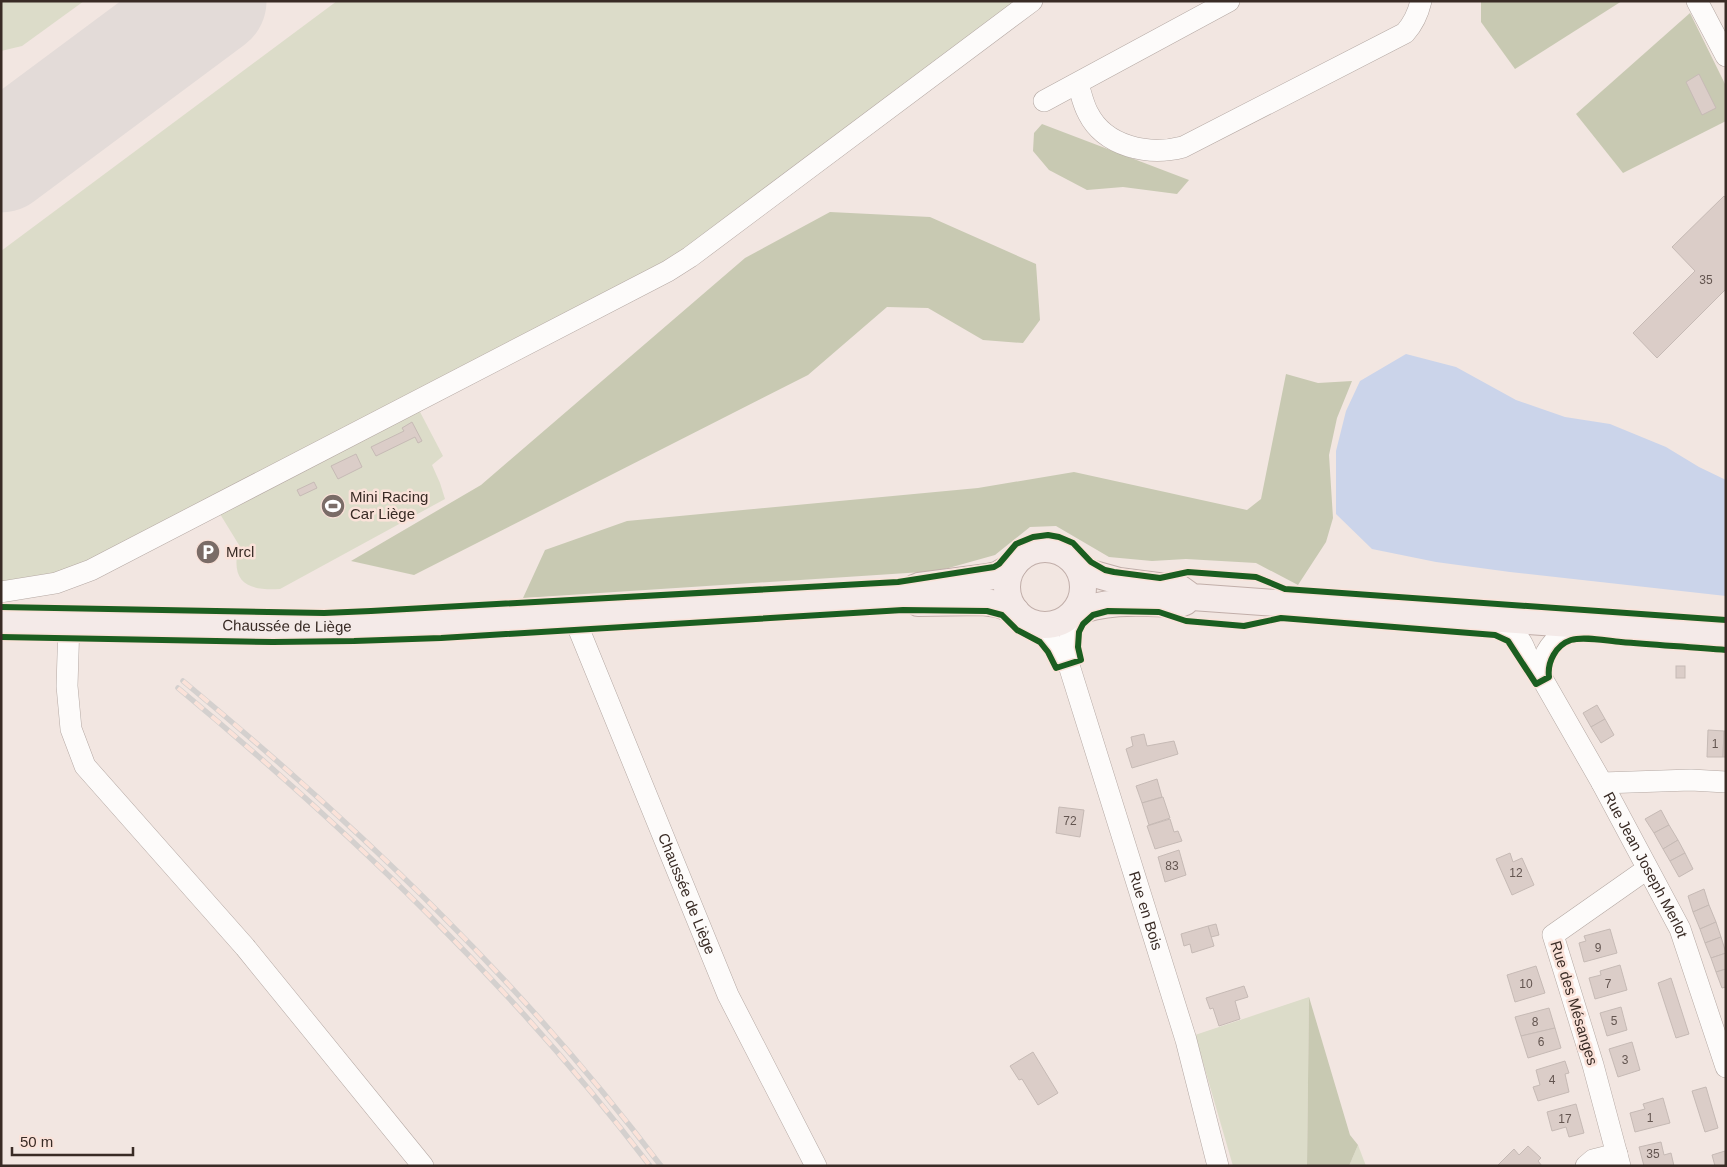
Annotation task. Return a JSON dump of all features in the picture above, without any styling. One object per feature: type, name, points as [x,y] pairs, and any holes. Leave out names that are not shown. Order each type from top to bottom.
[{"type":"main road","points":[[1048,548],[1061,552],[1072,559],[1080,570],[1084,580],[1084,592],[1074,612],[1065,620],[1055,624],[1042,625],[1023,616],[1010,603],[1007,590],[1008,577],[1014,565],[1023,555],[1035,550],[1048,548]]},
{"type":"main road","name":"Chaussée de Liège","points":[[908,596],[914,588],[919,586],[988,578],[1014,565]]},
{"type":"main road","points":[[1080,570],[1114,580],[1181,589],[1192,597],[1726,635]]},
{"type":"main road","name":"Chaussée de Liège","points":[[1,622],[339,627],[908,596],[918,603],[984,602],[998,604],[1023,616]]},
{"type":"main road","points":[[1074,612],[1108,603],[1180,604],[1192,597]]},
{"type":"street","points":[[1,592],[56,583],[91,570],[668,271],[698,251],[1032,1]]},
{"type":"street","points":[[1044,101],[1229,1]]},
{"type":"street","points":[[1078,84],[1087,112],[1100,130],[1125,145],[1136,148],[1160,151],[1178,149],[1405,33],[1413,24],[1422,1]]},
{"type":"street","points":[[1697,1],[1726,56]]},
{"type":"street","name":"Rue en Bois","points":[[1067,659],[1071,651],[1070,635],[1074,612]]},
{"type":"street","name":"Chaussée de Liège","points":[[573,615],[728,995],[816,1166]]},
{"type":"street","name":"Rue en Bois","points":[[1023,616],[1046,635],[1059,654],[1067,659],[1186,1040],[1218,1166]]},
{"type":"street","name":"Rue Jean Joseph Merlot","points":[[1492,618],[1508,628],[1520,640],[1536,671],[1539,673],[1602,783],[1680,929],[1726,1067]]},
{"type":"street","points":[[69,623],[67,686],[71,729],[85,766],[245,948],[423,1166]]},
{"type":"street","points":[[1539,673],[1542,671],[1544,658],[1551,644],[1565,632],[1579,624]]},
{"type":"street","points":[[1602,783],[1691,780],[1726,782]]},
{"type":"street","name":"Rue des Mésanges","points":[[1618,1160],[1593,1065],[1553,935],[1648,869]]},
{"type":"street","points":[[1586,1166],[1593,1160],[1618,1160]]},
{"type":"green space","points":[[1,1],[84,1],[22,46],[1,51]]},
{"type":"green space","points":[[337,1],[1024,1],[672,262],[125,546],[45,577],[1,583],[1,251]]},
{"type":"green space","points":[[1481,1],[1622,1],[1515,69],[1481,22]]},
{"type":"green space","points":[[1690,13],[1726,86],[1726,121],[1623,173],[1576,114]]},
{"type":"green space","points":[[1042,124],[1189,180],[1177,194],[1123,187],[1087,190],[1049,170],[1033,151],[1034,133]]},
{"type":"green space","points":[[830,212],[930,217],[1036,264],[1040,320],[1023,343],[983,340],[928,308],[887,307],[808,375],[414,575],[351,561],[481,485],[745,258]]},
{"type":"green space","points":[[1286,374],[1318,383],[1352,381],[1337,418],[1329,455],[1333,518],[1326,542],[1298,585],[1256,563],[1186,559],[1152,561],[1109,557],[1056,526],[1030,527],[995,555],[938,571],[523,598],[545,550],[627,521],[978,488],[1074,472],[1247,510],[1261,499]]},
{"type":"green space","name":"Mini Racing Car Liège","points":[[419,410],[443,456],[432,465],[445,499],[280,589],[258,588],[243,581],[237,567],[239,545],[220,514]]},
{"type":"green space","points":[[1309,997],[1307,1166],[1233,1166],[1195,1035]]},
{"type":"green space","points":[[1309,997],[1350,1135],[1358,1145],[1349,1166],[1307,1166]]},
{"type":"green space","points":[[1358,1145],[1366,1166],[1349,1166]]},
{"type":"water","points":[[1406,354],[1456,367],[1516,400],[1565,417],[1610,424],[1666,447],[1699,467],[1726,480],[1726,596],[1510,572],[1436,562],[1372,549],[1336,514],[1336,451],[1346,411],[1360,381]]},
{"type":"building","points":[[1699,74],[1716,108],[1702,115],[1686,82]]},
{"type":"building","points":[[1724,196],[1726,198],[1726,289],[1657,358],[1633,333],[1695,271],[1672,247]]},
{"type":"building","points":[[412,422],[422,441],[418,443],[415,437],[376,456],[371,447],[404,431],[402,428]]},
{"type":"building","points":[[356,454],[362,467],[338,479],[331,466]]},
{"type":"building","points":[[314,482],[317,488],[300,496],[297,490]]},
{"type":"building","points":[[1676,666],[1685,666],[1685,678],[1676,678]]},
{"type":"building","points":[[1597,705],[1605,719],[1591,727],[1583,713]]},
{"type":"building","points":[[1605,719],[1614,735],[1601,743],[1591,727]]},
{"type":"building","points":[[1708,730],[1724,731],[1723,757],[1707,757]]},
{"type":"building","points":[[1724,731],[1726,731],[1726,757],[1723,757]]},
{"type":"building","points":[[1144,734],[1147,746],[1174,741],[1178,754],[1132,768],[1126,749],[1133,746],[1131,737]]},
{"type":"building","points":[[1157,779],[1162,797],[1142,803],[1136,786]]},
{"type":"building","points":[[1163,797],[1170,818],[1149,825],[1142,803]]},
{"type":"building","points":[[1059,807],[1084,810],[1080,837],[1056,833]]},
{"type":"building","points":[[1661,810],[1669,825],[1654,833],[1645,819]]},
{"type":"building","points":[[1170,819],[1174,832],[1178,831],[1182,841],[1155,849],[1147,826]]},
{"type":"building","points":[[1669,825],[1678,840],[1663,849],[1654,833]]},
{"type":"building","points":[[1678,840],[1685,853],[1670,861],[1663,849]]},
{"type":"building","points":[[1179,850],[1186,875],[1165,882],[1158,857]]},
{"type":"building","points":[[1510,853],[1513,862],[1522,858],[1534,885],[1512,895],[1496,859]]},
{"type":"building","points":[[1685,853],[1693,869],[1679,877],[1670,861]]},
{"type":"building","points":[[1704,889],[1709,905],[1693,912],[1688,896]]},
{"type":"building","points":[[1709,905],[1716,922],[1700,929],[1693,912]]},
{"type":"building","points":[[1716,922],[1721,937],[1705,943],[1700,929]]},
{"type":"building","points":[[1216,924],[1219,935],[1211,937],[1208,926]]},
{"type":"building","points":[[1208,926],[1214,946],[1192,953],[1190,944],[1184,946],[1181,934]]},
{"type":"building","points":[[1610,929],[1617,953],[1584,962],[1579,943],[1586,941],[1584,936]]},
{"type":"building","points":[[1721,937],[1726,953],[1711,958],[1705,943]]},
{"type":"building","points":[[1726,953],[1726,969],[1716,972],[1711,958]]},
{"type":"building","points":[[1620,965],[1627,990],[1595,999],[1589,978],[1601,975],[1600,971]]},
{"type":"building","points":[[1536,966],[1545,993],[1515,1002],[1507,975]]},
{"type":"building","points":[[1726,969],[1726,987],[1722,988],[1716,972]]},
{"type":"building","points":[[1671,978],[1689,1034],[1676,1038],[1658,983]]},
{"type":"building","points":[[1244,986],[1248,997],[1235,1001],[1240,1019],[1219,1026],[1213,1008],[1210,1009],[1206,998]]},
{"type":"building","points":[[1621,1007],[1627,1030],[1607,1036],[1600,1013]]},
{"type":"building","points":[[1549,1008],[1555,1028],[1521,1036],[1515,1017]]},
{"type":"building","points":[[1555,1028],[1561,1048],[1528,1058],[1521,1036]]},
{"type":"building","points":[[1632,1042],[1640,1070],[1618,1077],[1609,1049]]},
{"type":"building","points":[[1033,1052],[1058,1093],[1038,1105],[1022,1079],[1019,1080],[1010,1066]]},
{"type":"building","points":[[1565,1061],[1569,1073],[1565,1074],[1569,1092],[1538,1101],[1533,1087],[1540,1085],[1536,1070]]},
{"type":"building","points":[[1706,1087],[1718,1128],[1705,1132],[1692,1091]]},
{"type":"building","points":[[1663,1098],[1670,1123],[1635,1132],[1630,1113],[1645,1109],[1643,1104]]},
{"type":"building","points":[[1576,1104],[1584,1133],[1569,1137],[1566,1127],[1552,1131],[1547,1112]]},
{"type":"building","points":[[1661,1142],[1664,1155],[1671,1153],[1674,1166],[1644,1166],[1639,1147]]},
{"type":"building","points":[[1528,1146],[1541,1158],[1538,1161],[1542,1166],[1497,1166],[1514,1149],[1519,1155]]},
{"type":"building","points":[[1725,1151],[1726,1166],[1715,1166],[1712,1155]]},
{"type":"taxiway","points":[[1,138],[40,124],[169,34]]},
{"type":"runway","points":[[1,158],[212,1]]},
{"type":"railway","points":[[183,681],[312,792],[436,910],[496,971],[553,1034],[661,1166]]},
{"type":"railway","points":[[178,688],[305,798],[428,914],[543,1036],[598,1100],[650,1166]]},
{"type":"cycle path","points":[[1,607],[324,613],[898,582],[994,567],[999,564],[1016,544],[1033,537],[1048,535],[1073,543],[1091,562],[1105,570],[1160,578],[1188,572],[1256,577],[1285,589],[1726,620]]},
{"type":"cycle path","points":[[1,637],[273,642],[354,641],[441,638],[903,610],[987,611],[1002,615],[1017,630],[1040,642],[1048,652],[1056,668],[1081,660],[1078,647],[1079,632],[1083,624],[1093,615],[1108,611],[1159,612],[1186,621],[1244,626],[1281,618],[1495,635],[1508,641],[1536,684],[1549,677],[1549,666],[1557,650],[1566,642],[1576,639],[1726,650]]},
{"type":"place","name":"Mini Racing Car Liège","points":[[333,506]]},
{"type":"place","name":"Mrcl","points":[[208,552]]}]
